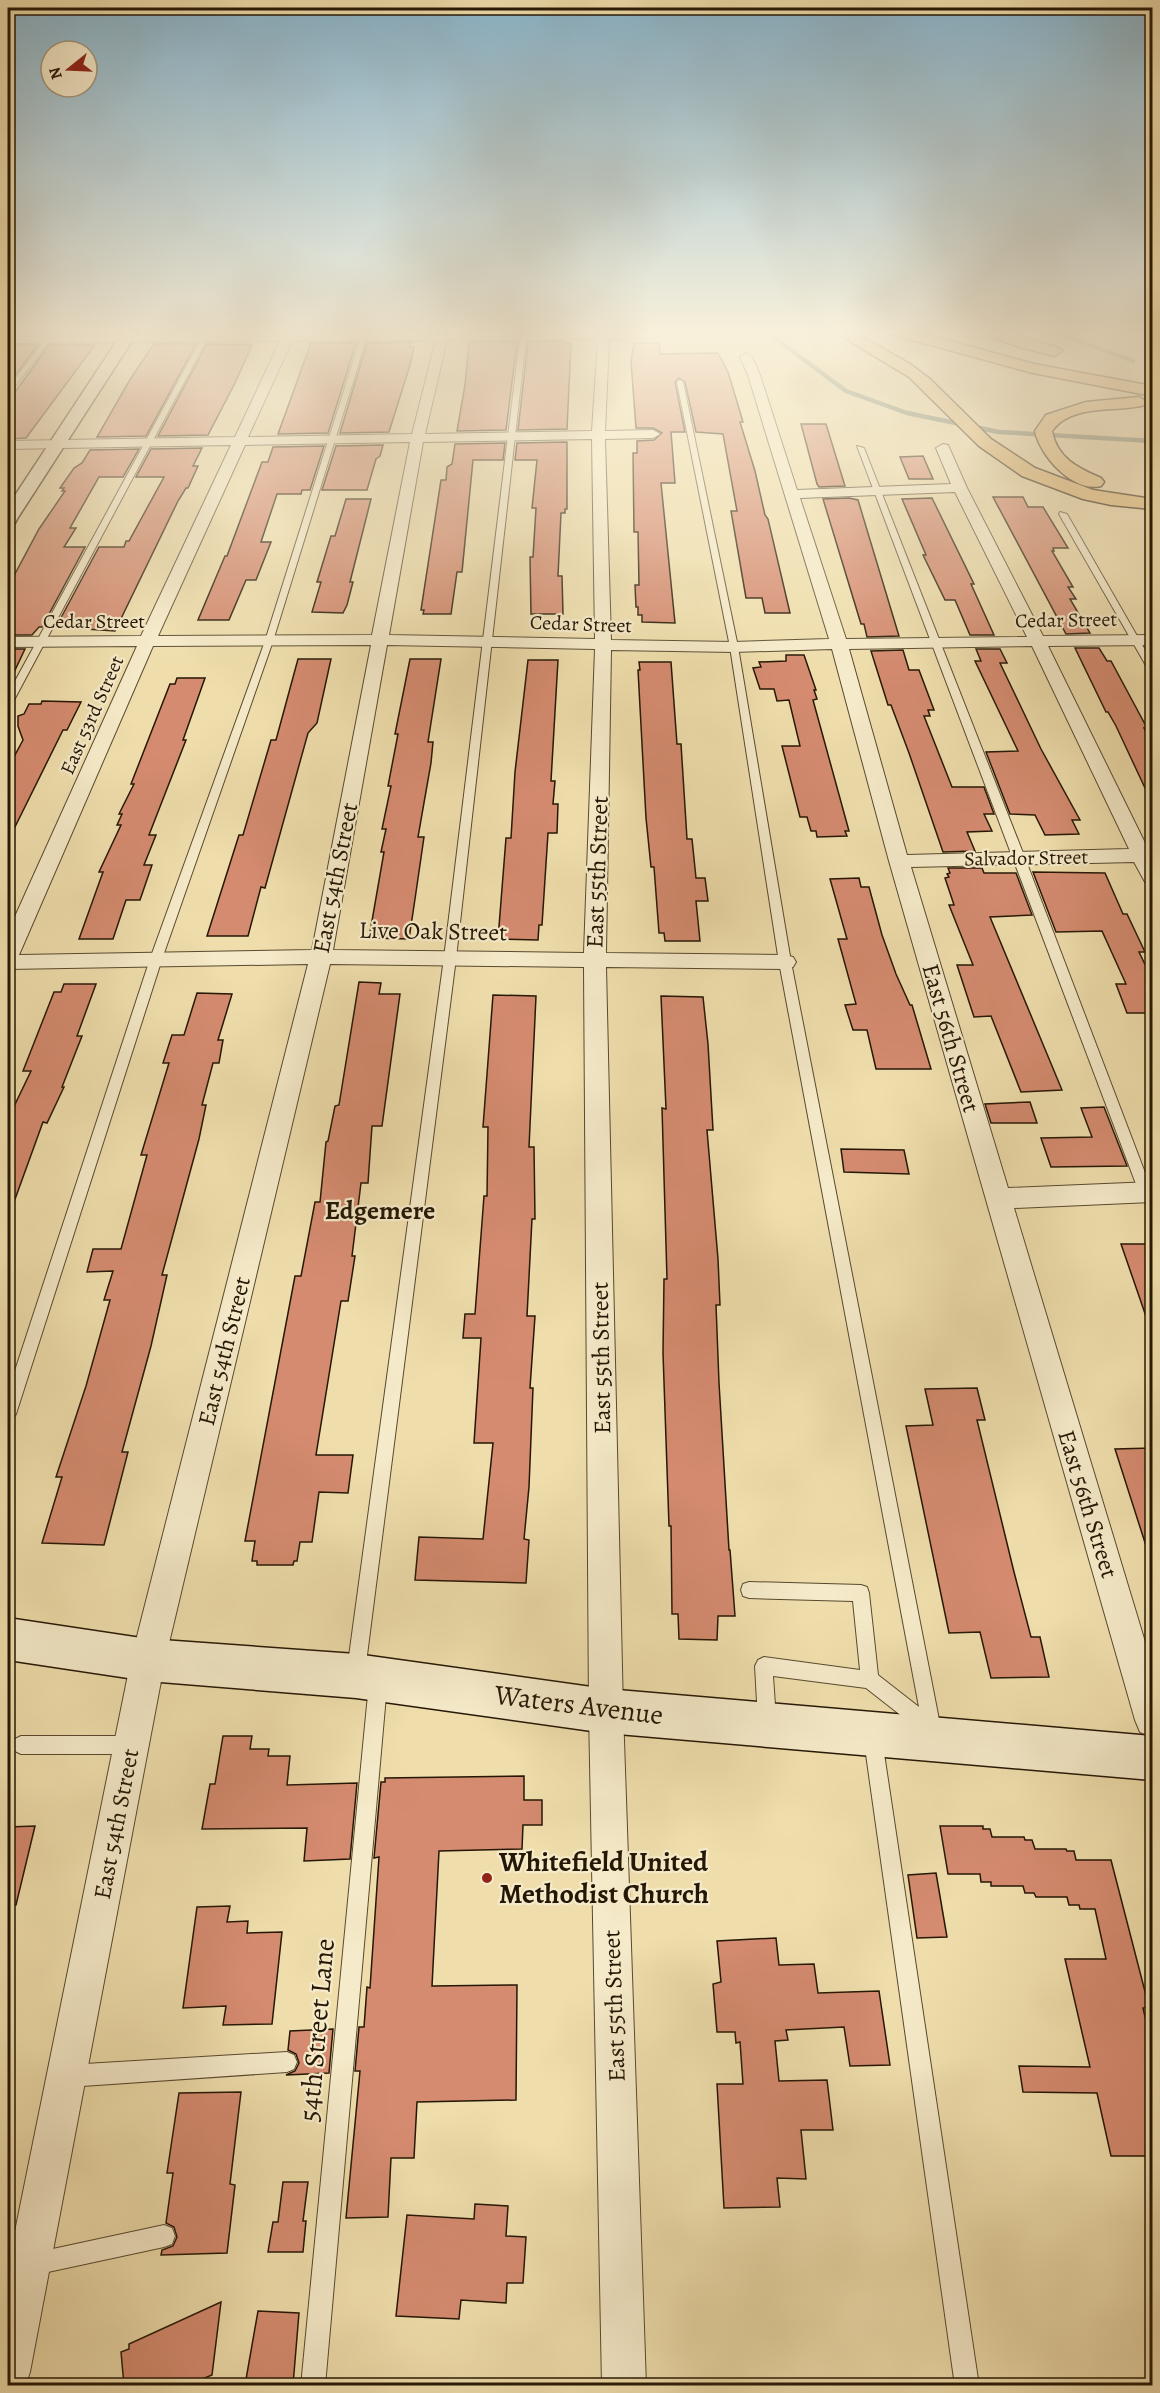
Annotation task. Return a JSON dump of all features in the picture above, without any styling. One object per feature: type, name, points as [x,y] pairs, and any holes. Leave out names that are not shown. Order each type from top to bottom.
[{"type":"highway","points":[[985,442],[1022,470],[1050,483],[1092,495],[1152,504]]},
{"type":"highway","points":[[1044,442],[1051,455],[1082,477],[1103,485],[1152,495]]},
{"type":"main road","points":[[8,519],[60,443]]},
{"type":"main road","name":"Waters Avenue","points":[[8,1639],[148,1660],[367,1677],[606,1712],[1152,1758]]},
{"type":"street","points":[[8,445],[163,442]]},
{"type":"street","name":"East 53rd Street","points":[[8,955],[147,642],[239,442]]},
{"type":"street","name":"East 54th Street","points":[[8,2372],[148,1660],[321,957],[417,442]]},
{"type":"street","name":"East 55th Street","points":[[598,442],[603,646],[595,960],[606,1712],[624,2385]]},
{"type":"street","name":"East 56th Street","points":[[776,442],[839,644],[899,861],[1152,1720]]},
{"type":"street","points":[[943,448],[960,488],[1147,855],[1152,877]]},
{"type":"street","points":[[793,494],[960,488]]},
{"type":"street","name":"Cedar Street","points":[[8,642],[380,640],[734,647],[1152,640]]},
{"type":"street","name":"Salvador Street","points":[[899,861],[1147,855]]},
{"type":"street","name":"Live Oak Street","points":[[8,962],[321,957],[785,962]]},
{"type":"street","points":[[998,1199],[1149,1192]]},
{"type":"lane","points":[[8,702],[148,442]]},
{"type":"lane","points":[[8,1414],[156,959],[269,641],[330,442]]},
{"type":"lane","name":"54th Street Lane","points":[[313,2385],[367,1677],[510,442]]},
{"type":"lane","points":[[692,442],[734,647],[785,962],[934,1740]]},
{"type":"lane","points":[[860,448],[1149,1192]]},
{"type":"lane","points":[[1063,514],[1152,669]]},
{"type":"lane","points":[[749,1590],[861,1593],[870,1680]]},
{"type":"lane","points":[[767,1725],[764,1666],[870,1680],[923,1722],[934,1740]]},
{"type":"lane","points":[[872,1734],[967,2385]]},
{"type":"lane","points":[[21,1745],[131,1746]]},
{"type":"lane","points":[[66,2076],[287,2062]]},
{"type":"lane","points":[[28,2266],[164,2236]]},
{"type":"building","points":[[567,442],[567,509],[565,513],[561,513],[558,576],[562,576],[563,614],[531,614],[530,557],[533,557],[536,508],[532,508],[537,460],[515,460],[517,443]]},
{"type":"building","points":[[637,442],[672,442],[675,483],[661,483],[675,623],[642,622],[642,615],[638,615],[638,607],[636,607],[635,585],[639,585],[638,532],[634,532],[633,453],[637,453]]},
{"type":"building","points":[[724,442],[746,442],[768,519],[790,613],[765,613],[762,598],[746,598],[731,511],[737,511]]},
{"type":"building","points":[[806,442],[831,442],[845,486],[819,487]]},
{"type":"building","points":[[505,443],[503,460],[473,460],[462,572],[457,572],[451,614],[423,614],[424,610],[421,610],[441,480],[446,480],[447,467],[452,464],[455,444]]},
{"type":"building","points":[[383,445],[380,456],[376,459],[367,490],[322,490],[336,446]]},
{"type":"building","points":[[324,446],[310,490],[302,490],[301,494],[277,494],[261,542],[271,542],[256,580],[246,580],[229,620],[198,620],[225,556],[227,556],[262,462],[268,462],[273,447]]},
{"type":"building","points":[[202,448],[193,466],[198,466],[188,488],[178,501],[115,631],[56,627],[99,547],[124,547],[164,477],[136,477],[151,449]]},
{"type":"building","points":[[139,449],[123,477],[99,477],[70,528],[76,528],[64,547],[85,547],[42,627],[39,627],[32,635],[8,635],[8,587],[39,529],[65,491],[62,491],[64,488],[60,488],[74,468],[82,463],[90,450]]},
{"type":"building","points":[[923,456],[933,479],[909,479],[900,457]]},
{"type":"building","points":[[993,497],[1023,497],[1028,507],[1043,507],[1068,548],[1053,548],[1054,551],[1052,551],[1073,587],[1068,587],[1076,599],[1070,599],[1090,633],[1066,634]]},
{"type":"building","points":[[932,498],[974,584],[971,584],[994,635],[970,635],[955,600],[945,600],[923,555],[926,555],[902,499]]},
{"type":"building","points":[[346,499],[371,499],[350,582],[353,582],[347,605],[343,613],[312,612],[321,582],[317,582],[331,536],[335,536]]},
{"type":"building","points":[[823,499],[858,500],[899,636],[867,637],[864,624],[861,624]]},
{"type":"building","points":[[1075,648],[1099,648],[1107,661],[1111,661],[1147,728],[1144,728],[1152,744],[1152,803],[1116,726],[1106,712]]},
{"type":"building","points":[[8,649],[25,649],[8,685]]},
{"type":"building","points":[[976,649],[1000,649],[1007,663],[1000,663],[1041,749],[1080,820],[1072,820],[1079,834],[1045,835],[1035,815],[1010,814],[986,752],[1018,751],[975,661],[981,661]]},
{"type":"building","points":[[903,650],[909,670],[919,670],[934,710],[928,710],[930,716],[924,716],[952,787],[984,787],[994,814],[984,814],[992,831],[967,832],[975,851],[943,852],[909,753],[891,705],[888,705],[871,651]]},
{"type":"building","points":[[786,655],[804,655],[816,690],[814,690],[817,699],[813,700],[849,831],[845,831],[847,836],[817,837],[816,831],[811,831],[807,817],[800,817],[782,746],[800,746],[789,700],[777,701],[774,689],[760,689],[753,668],[761,667],[759,662],[786,661]]},
{"type":"building","points":[[298,659],[331,659],[317,723],[308,733],[265,888],[261,887],[248,936],[207,936],[239,835],[243,835],[271,740],[276,740]]},
{"type":"building","points":[[410,659],[441,659],[428,742],[433,742],[418,837],[424,837],[415,899],[409,939],[369,938],[384,852],[381,852],[386,829],[382,829],[391,786],[388,786],[398,734],[395,734]]},
{"type":"building","points":[[528,660],[558,660],[551,781],[555,781],[553,804],[558,804],[557,833],[548,833],[542,925],[539,925],[538,940],[498,939],[506,838],[511,838],[515,772]]},
{"type":"building","points":[[639,662],[671,662],[677,744],[681,744],[687,839],[692,839],[696,878],[705,878],[708,901],[696,901],[700,941],[665,941],[664,933],[659,933],[654,867],[651,867],[646,818]]},
{"type":"building","points":[[177,678],[205,678],[183,740],[186,740],[149,835],[156,835],[144,865],[152,865],[140,900],[126,900],[113,939],[79,939],[103,872],[99,872],[121,825],[117,825],[122,814],[119,814],[134,784],[131,784],[170,684],[175,684]]},
{"type":"building","points":[[42,701],[81,702],[67,730],[63,730],[8,841],[8,768],[23,740],[18,726],[18,716],[24,714],[29,704],[41,704]]},
{"type":"building","points":[[948,868],[982,868],[984,873],[1016,873],[1032,915],[990,917],[1062,1090],[1021,1092],[991,1016],[974,1017],[957,965],[973,965],[949,905],[954,905],[945,878],[949,877]]},
{"type":"building","points":[[1033,872],[1105,873],[1123,914],[1127,914],[1145,952],[1139,952],[1152,979],[1152,1013],[1127,1013],[1116,984],[1126,984],[1102,931],[1056,932]]},
{"type":"building","points":[[859,878],[861,887],[869,887],[882,935],[896,974],[912,1005],[931,1069],[876,1069],[867,1030],[853,1030],[845,1005],[856,1004],[838,939],[847,939],[830,879]]},
{"type":"building","points":[[359,982],[381,983],[379,994],[400,994],[382,1126],[372,1126],[368,1183],[361,1183],[352,1256],[355,1256],[348,1301],[341,1301],[316,1455],[353,1455],[348,1493],[319,1492],[312,1542],[300,1542],[297,1561],[294,1561],[293,1565],[257,1565],[257,1561],[252,1561],[255,1541],[245,1541],[295,1276],[301,1276],[315,1202],[320,1202],[326,1142],[335,1106],[339,1105]]},
{"type":"building","points":[[64,984],[96,984],[77,1036],[82,1036],[62,1087],[64,1087],[47,1123],[43,1122],[10,1213],[8,1213],[8,1119],[31,1071],[23,1071],[54,992],[61,992]]},
{"type":"building","points":[[197,993],[232,994],[218,1040],[223,1040],[219,1063],[213,1063],[202,1105],[206,1105],[199,1139],[162,1275],[167,1275],[151,1346],[122,1452],[128,1452],[104,1545],[42,1543],[62,1477],[56,1477],[86,1386],[110,1300],[104,1300],[113,1271],[87,1272],[93,1249],[121,1249],[147,1155],[141,1155],[169,1063],[163,1063],[172,1035],[184,1035]]},
{"type":"building","points":[[493,995],[536,996],[529,1147],[534,1147],[535,1219],[532,1219],[527,1316],[535,1316],[530,1388],[533,1388],[529,1487],[524,1539],[529,1540],[526,1583],[415,1580],[419,1537],[483,1539],[493,1443],[474,1443],[481,1338],[463,1338],[465,1314],[475,1314],[484,1196],[487,1196],[488,1127],[483,1127]]},
{"type":"building","points":[[661,996],[703,997],[708,1044],[713,1130],[707,1130],[718,1259],[720,1305],[716,1305],[719,1383],[735,1616],[718,1616],[717,1640],[679,1639],[678,1614],[672,1614],[671,1526],[669,1526],[663,1353],[664,1279],[667,1279],[662,1108],[666,1109]]},
{"type":"building","points":[[1030,1102],[1037,1123],[991,1123],[985,1104]]},
{"type":"building","points":[[1104,1107],[1127,1166],[1051,1167],[1041,1138],[1092,1137],[1081,1108]]},
{"type":"building","points":[[841,1149],[904,1150],[909,1174],[844,1172]]},
{"type":"building","points":[[1121,1244],[1152,1244],[1152,1324],[1149,1325]]},
{"type":"building","points":[[977,1388],[985,1420],[977,1420],[1014,1572],[1031,1637],[1040,1637],[1049,1677],[991,1678],[980,1632],[949,1633],[906,1426],[933,1425],[925,1389]]},
{"type":"building","points":[[1152,1448],[1152,1552],[1148,1552],[1115,1449]]},
{"type":"building","points":[[223,1736],[252,1736],[250,1749],[269,1749],[268,1756],[290,1756],[287,1785],[357,1783],[350,1859],[304,1861],[307,1828],[202,1829],[210,1784],[215,1784]]},
{"type":"building","points":[[524,1776],[524,1800],[542,1800],[542,1825],[523,1825],[522,1849],[439,1851],[432,1986],[517,1985],[516,2100],[417,2102],[414,2158],[391,2158],[388,2217],[346,2218],[360,2071],[355,2071],[359,2027],[364,2027],[367,1987],[370,1988],[379,1857],[374,1858],[381,1782],[385,1782],[385,1778]]},
{"type":"building","points":[[35,1826],[16,1905],[8,1904],[8,1827]]},
{"type":"building","points":[[940,1826],[983,1826],[983,1829],[990,1829],[992,1837],[1024,1837],[1025,1840],[1032,1840],[1035,1849],[1074,1851],[1076,1860],[1111,1860],[1149,2007],[1143,2008],[1152,2047],[1152,2156],[1111,2156],[1097,2093],[1023,2092],[1019,2066],[1090,2067],[1065,1959],[1106,1959],[1095,1909],[1080,1909],[1079,1905],[1069,1905],[1067,1897],[1036,1897],[1034,1893],[1025,1893],[1023,1886],[991,1886],[991,1882],[981,1882],[980,1874],[948,1874]]},
{"type":"building","points":[[936,1873],[947,1937],[917,1938],[908,1875]]},
{"type":"building","points":[[230,1906],[227,1922],[248,1921],[247,1933],[282,1932],[272,2024],[223,2025],[226,2006],[183,2008],[197,1907]]},
{"type":"building","points":[[776,1938],[779,1965],[814,1964],[818,1993],[879,1991],[890,2065],[850,2066],[844,2027],[786,2030],[788,2040],[775,2041],[779,2081],[827,2080],[833,2130],[801,2130],[806,2179],[777,2178],[780,2207],[724,2208],[717,2084],[743,2084],[740,2042],[736,2043],[735,2032],[717,2032],[713,1984],[721,1982],[717,1941]]},
{"type":"building","points":[[333,2029],[329,2073],[286,2075],[295,2071],[299,2063],[296,2054],[288,2050],[290,2031]]},
{"type":"building","points":[[241,2092],[230,2184],[235,2185],[227,2253],[161,2255],[162,2250],[173,2246],[177,2237],[174,2227],[166,2223],[173,2173],[167,2173],[179,2093]]},
{"type":"building","points":[[283,2182],[308,2182],[303,2221],[306,2221],[303,2252],[268,2252],[273,2222],[278,2222]]},
{"type":"building","points":[[475,2204],[508,2206],[506,2236],[526,2237],[523,2283],[507,2283],[506,2303],[461,2300],[459,2319],[396,2316],[407,2215],[474,2219]]},
{"type":"building","points":[[221,2302],[212,2375],[188,2385],[124,2385],[121,2352],[129,2349],[129,2344]]},
{"type":"building","points":[[258,2311],[299,2313],[293,2385],[245,2385]]},
{"type":"place","name":"Whitefield United Methodist Church","points":[[487,1878]]},
{"type":"district","name":"Edgemere","points":[[380,1210]]}]
